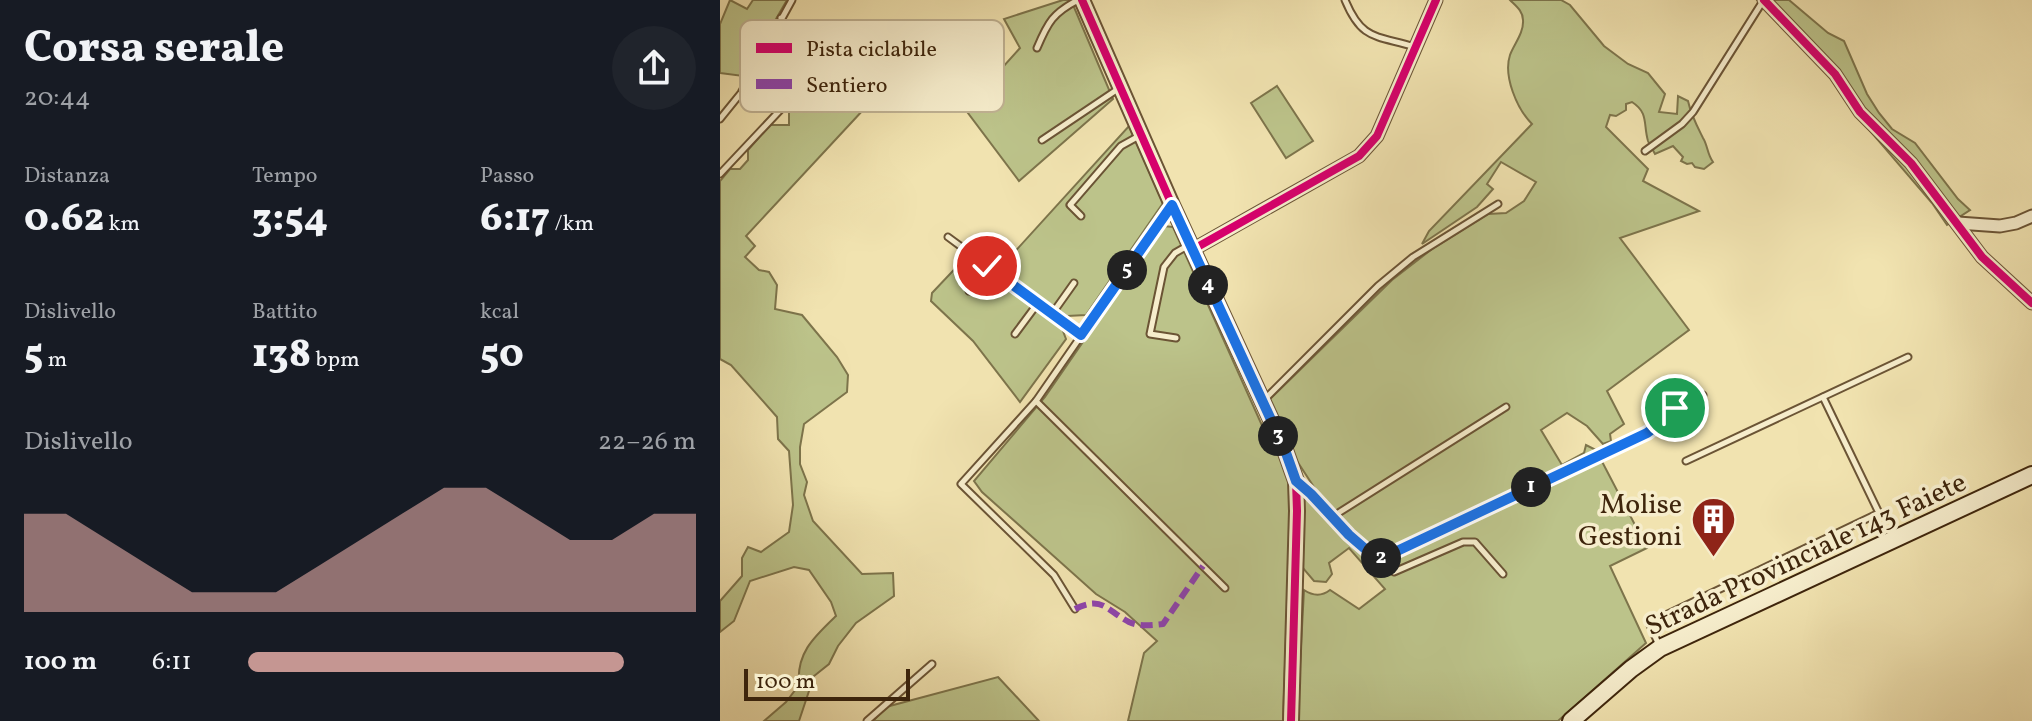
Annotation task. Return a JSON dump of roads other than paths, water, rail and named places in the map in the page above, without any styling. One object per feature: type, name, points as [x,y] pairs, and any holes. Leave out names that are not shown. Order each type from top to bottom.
[{"type":"main road","name":"Strada Provinciale 143 Faiete","points":[[1571,721],[1660,648],[2032,475]]},
{"type":"street","points":[[1080,0],[1285,450],[1296,481],[1291,721]]},
{"type":"street","points":[[1191,247],[1342,168],[1359,156],[1416,47],[1436,0]]},
{"type":"street","points":[[1764,0],[1835,74],[1860,112],[1911,163],[1982,257],[2032,303]]},
{"type":"street","points":[[1958,223],[2000,226],[2032,216]]},
{"type":"lane","points":[[781,18],[792,0]]},
{"type":"lane","points":[[1037,48],[1048,23],[1059,10],[1080,0]]},
{"type":"lane","points":[[1345,0],[1362,31],[1416,47]]},
{"type":"lane","points":[[1645,151],[1693,112],[1764,0]]},
{"type":"lane","points":[[1042,140],[1119,88]]},
{"type":"lane","points":[[720,119],[740,94]]},
{"type":"lane","points":[[720,174],[778,112]]},
{"type":"lane","points":[[1081,216],[1070,205],[1121,146],[1140,135]]},
{"type":"lane","points":[[1262,402],[1378,286],[1413,257],[1498,204]]},
{"type":"lane","points":[[1075,609],[1054,575],[961,484],[1036,401],[1172,205]]},
{"type":"lane","points":[[948,237],[1081,335]]},
{"type":"lane","points":[[1176,338],[1150,334],[1164,267],[1175,253],[1191,247]]},
{"type":"lane","points":[[969,291],[987,266]]},
{"type":"lane","points":[[1052,314],[1074,283]]},
{"type":"lane","points":[[1015,334],[1038,303]]},
{"type":"lane","points":[[1686,461],[1908,357]]},
{"type":"lane","points":[[1378,560],[1647,433],[1675,408],[1703,395]]},
{"type":"lane","points":[[1660,648],[1649,623],[1879,513],[1823,397]]},
{"type":"lane","points":[[1036,401],[1225,588]]},
{"type":"lane","points":[[1332,517],[1506,407]]},
{"type":"lane","points":[[1296,481],[1349,535],[1394,572],[1463,542],[1475,542],[1503,574]]},
{"type":"lane","points":[[867,721],[932,664]]},
{"type":"place","name":"Molise Gestioni","points":[[1713,558]]}]
